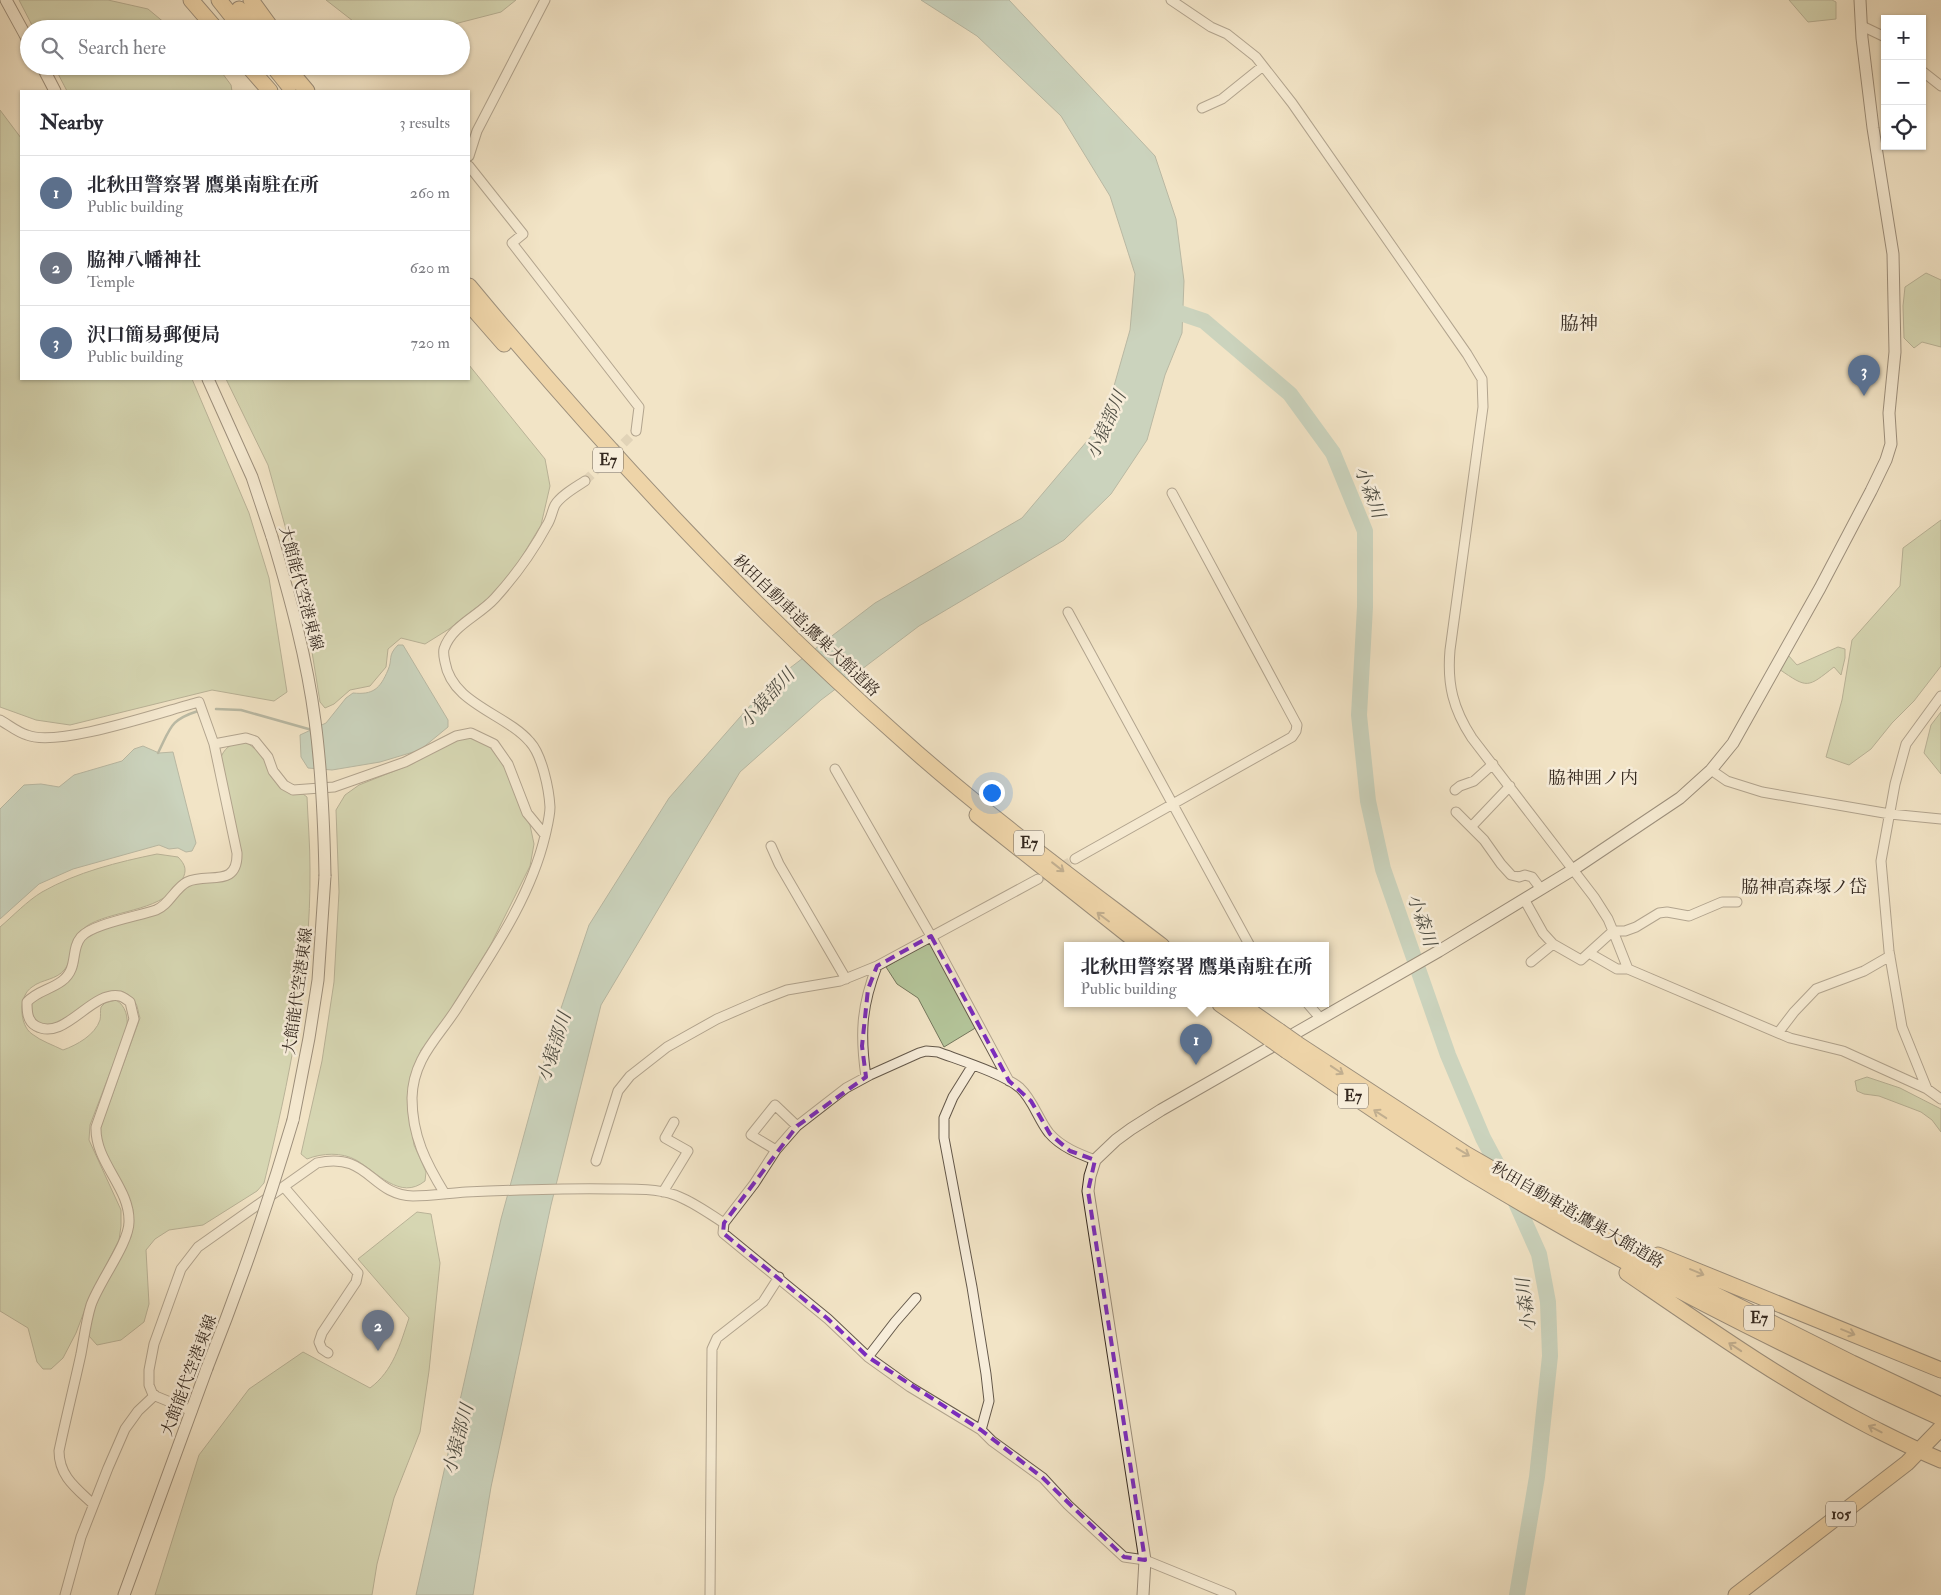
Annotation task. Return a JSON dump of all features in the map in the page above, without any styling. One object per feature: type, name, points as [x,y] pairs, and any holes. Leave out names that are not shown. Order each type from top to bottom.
[{"type":"highway","points":[[192,0],[209,20]]},
{"type":"highway","points":[[219,0],[235,20]]},
{"type":"highway","points":[[232,0],[249,20]]},
{"type":"highway","points":[[251,0],[265,20]]},
{"type":"highway","points":[[256,75],[269,90]]},
{"type":"highway","points":[[280,75],[292,90]]},
{"type":"highway","points":[[294,75],[306,90]]},
{"type":"highway","points":[[305,75],[316,90]]},
{"type":"highway","name":"秋田自動車道;鷹巣大館道路","points":[[470,287],[627,467],[755,608]]},
{"type":"highway","name":"秋田自動車道;鷹巣大館道路","points":[[470,305],[624,478],[755,608],[982,820],[1137,942]]},
{"type":"highway","name":"秋田自動車道;鷹巣大館道路","points":[[895,740],[1157,942]]},
{"type":"highway","name":"秋田自動車道;鷹巣大館道路","points":[[1225,1007],[1275,1035]]},
{"type":"highway","name":"秋田自動車道;鷹巣大館道路","points":[[1243,1007],[1291,1047],[1522,1203],[1710,1292],[1916,1400],[1941,1418]]},
{"type":"highway","name":"秋田自動車道;鷹巣大館道路","points":[[1421,1134],[1518,1184],[1603,1243]]},
{"type":"highway","points":[[1603,1243],[1712,1278],[1941,1370]]},
{"type":"highway","points":[[1603,1243],[1745,1353],[1792,1384],[1918,1451],[1941,1460]]},
{"type":"highway","name":"秋田自動車道;鷹巣大館道路","points":[[1916,1400],[1941,1405]]},
{"type":"highway","name":"105","points":[[1736,1595],[1907,1463],[1941,1428]]},
{"type":"street","points":[[6,0],[20,26]]},
{"type":"street","points":[[470,153],[477,131],[545,0]]},
{"type":"street","points":[[1172,0],[1211,27],[1227,34],[1256,57],[1297,111],[1467,354],[1482,379],[1483,407],[1449,669],[1452,694],[1460,720],[1574,869],[1608,919],[1628,968]]},
{"type":"street","points":[[1143,1595],[1145,1560],[1088,1191],[1095,1160],[1116,1140],[1160,1110],[1439,951],[1574,869],[1680,798],[1711,770],[1733,743],[1820,588],[1879,475],[1891,444],[1889,414],[1896,352],[1893,254],[1872,128],[1860,0]]},
{"type":"street","points":[[1862,26],[1881,36]]},
{"type":"street","points":[[1202,108],[1222,99],[1263,66]]},
{"type":"street","points":[[1926,74],[1941,86]]},
{"type":"street","points":[[47,75],[54,90]]},
{"type":"street","points":[[470,167],[523,234],[512,243],[639,407],[636,431]]},
{"type":"street","name":"大館能代空港東線","points":[[124,1595],[266,1209],[293,1120],[318,980],[325,876],[322,776],[304,657],[290,596],[252,477],[208,380]]},
{"type":"street","points":[[445,1194],[419,1147],[412,1096],[417,1073],[425,1051],[450,1019],[510,922],[537,865],[550,808],[540,761],[531,743],[519,732],[467,697],[452,682],[446,668],[443,651],[452,635],[494,600],[522,565],[548,524],[556,503],[585,480]]},
{"type":"street","points":[[1075,859],[1292,737],[1297,724],[1172,493]]},
{"type":"street","points":[[1068,612],[1248,942]]},
{"type":"street","points":[[1926,1089],[1902,1026],[1890,956],[1881,861],[1895,784],[1906,744],[1941,696]]},
{"type":"street","points":[[0,720],[28,736],[59,738],[97,730],[199,702],[214,744],[237,853],[238,863],[223,878],[193,880],[184,883],[159,909],[93,929],[82,936],[77,945],[72,970],[62,981],[33,995],[27,1002],[27,1014],[32,1024],[42,1030],[56,1028],[100,1000],[109,997],[120,996],[130,1002],[134,1019],[96,1127],[95,1140],[126,1200],[129,1225],[124,1242],[104,1277],[91,1306],[59,1451],[59,1462],[64,1475],[93,1504]]},
{"type":"street","points":[[214,744],[246,738],[255,741],[268,757],[273,772],[284,785],[293,790],[334,787],[405,762],[456,736],[471,733],[494,744],[508,764],[527,813],[545,835]]},
{"type":"street","points":[[1455,790],[1474,781],[1493,764]]},
{"type":"street","points":[[835,769],[931,936],[1009,1080]]},
{"type":"street","points":[[1711,770],[1727,781],[1762,792],[1890,814],[1941,819]]},
{"type":"street","points":[[1472,826],[1510,786]]},
{"type":"street","points":[[1456,812],[1472,826],[1511,875],[1532,877],[1541,889]]},
{"type":"street","points":[[771,846],[779,864],[846,979]]},
{"type":"street","points":[[596,1161],[618,1091],[630,1076],[667,1048],[718,1018],[761,1000],[788,990],[846,979],[877,966],[1038,879]]},
{"type":"street","points":[[1524,899],[1543,933],[1553,944],[1581,960],[1613,931],[1625,931],[1636,927],[1659,913],[1667,912],[1689,916],[1722,902],[1737,902]]},
{"type":"street","points":[[1531,962],[1553,944]]},
{"type":"street","points":[[1589,953],[1617,969],[1628,968],[1790,1038],[1843,1051],[1926,1089],[1941,1099]]},
{"type":"street","points":[[1778,1032],[1816,989],[1864,971],[1890,956]]},
{"type":"street","points":[[866,1077],[862,1046],[863,1021],[868,989],[877,966]]},
{"type":"street","points":[[1311,1007],[1321,1019]]},
{"type":"street","points":[[1095,1160],[1070,1150],[1050,1134],[1031,1101],[1020,1088],[1009,1080],[938,1052],[926,1051],[866,1077],[846,1088],[797,1126],[776,1150],[754,1184],[724,1223],[723,1234],[779,1277],[828,1319],[868,1357],[910,1387],[981,1430],[992,1441],[1043,1478],[1068,1505],[1124,1557],[1145,1560],[1231,1595]]},
{"type":"street","points":[[973,1065],[953,1097],[944,1118],[944,1138],[986,1374],[989,1401],[981,1430]]},
{"type":"street","points":[[776,1150],[751,1135],[775,1105],[797,1126]]},
{"type":"street","points":[[663,1192],[688,1151],[665,1138],[674,1122]]},
{"type":"street","points":[[192,1411],[154,1395],[149,1384],[149,1370],[154,1344],[181,1269],[198,1247],[317,1163],[344,1161],[356,1165],[384,1187],[399,1194],[413,1196],[466,1192],[599,1188],[655,1190],[674,1194],[689,1201],[724,1223]]},
{"type":"street","points":[[284,1187],[358,1273],[356,1282],[322,1333],[319,1342],[322,1349],[328,1353]]},
{"type":"street","points":[[710,1595],[712,1349],[717,1338],[763,1302],[779,1277]]},
{"type":"street","points":[[868,1357],[916,1298]]},
{"type":"street","points":[[66,1595],[81,1537],[125,1429],[138,1411],[154,1395]]},
{"type":"highlighted area","points":[[931,936],[1009,1081],[1031,1101],[1050,1134],[1070,1151],[1095,1160],[1088,1191],[1145,1560],[1124,1557],[1043,1478],[981,1430],[868,1357],[828,1319],[723,1233],[724,1223],[797,1126],[866,1077],[862,1046],[868,989],[877,966]]},
{"type":"shaded area","points":[[19,0],[108,0],[148,9],[161,20],[29,20]]},
{"type":"shaded area","points":[[326,0],[516,0],[501,12],[470,20],[352,20]]},
{"type":"shaded area","points":[[1789,0],[1832,0],[1836,2],[1836,19],[1808,22]]},
{"type":"shaded area","points":[[59,75],[224,75],[231,85],[232,90],[66,90]]},
{"type":"shaded area","points":[[0,110],[20,137],[20,380],[192,380],[249,513],[269,578],[287,692],[274,701],[212,690],[70,725],[36,720],[0,707]]},
{"type":"shaded area","points":[[1926,273],[1941,280],[1941,347],[1922,342],[1914,348],[1904,338],[1903,306],[1905,287]]},
{"type":"shaded area","points":[[470,366],[545,459],[550,486],[541,525],[515,568],[491,596],[449,629],[425,644],[401,638],[388,649],[386,667],[370,686],[350,690],[334,704],[325,708],[320,702],[301,583],[268,465],[226,380],[470,380]]},
{"type":"shaded area","points":[[1941,520],[1941,666],[1914,701],[1892,723],[1871,749],[1849,765],[1826,757],[1842,700],[1852,640],[1900,586],[1903,548]]},
{"type":"shaded area","points":[[1838,647],[1845,649],[1841,675],[1834,667],[1812,682],[1802,683],[1779,669],[1788,655],[1797,665]]},
{"type":"shaded area","points":[[1941,712],[1941,774],[1924,753],[1931,725]]},
{"type":"shaded area","points":[[471,738],[491,747],[505,764],[519,805],[530,825],[534,844],[530,866],[491,944],[442,1024],[421,1050],[410,1081],[409,1112],[414,1145],[426,1172],[425,1181],[407,1188],[389,1182],[350,1157],[332,1154],[307,1159],[301,1154],[322,1061],[334,982],[339,892],[336,810],[345,795],[359,785],[412,764],[455,740]]},
{"type":"shaded area","points":[[246,742],[265,759],[285,789],[307,797],[309,842],[310,869],[307,948],[297,1028],[282,1106],[264,1183],[257,1191],[203,1225],[169,1230],[155,1239],[146,1250],[149,1304],[144,1322],[121,1340],[97,1345],[89,1336],[91,1317],[111,1269],[131,1237],[133,1210],[125,1189],[100,1143],[100,1129],[140,1018],[135,1002],[127,994],[118,992],[108,993],[97,998],[57,1023],[41,1025],[32,1014],[32,1000],[65,983],[77,967],[81,944],[87,936],[100,930],[161,912],[186,887],[194,883],[225,881],[236,873],[241,862],[221,757],[231,745]]},
{"type":"shaded area","points":[[157,854],[178,857],[184,865],[184,877],[174,890],[153,904],[90,924],[77,935],[68,963],[62,973],[32,987],[27,991],[22,1003],[23,1018],[28,1030],[39,1039],[63,1050],[90,1035],[98,1025],[101,1007],[105,1003],[116,1000],[119,1002],[126,1012],[127,1020],[127,1028],[90,1125],[89,1140],[121,1210],[119,1240],[90,1296],[76,1333],[63,1358],[51,1369],[43,1369],[37,1362],[28,1328],[0,1311],[0,927],[31,900],[55,885],[98,869]]},
{"type":"shaded area","points":[[930,941],[977,1027],[944,1047],[918,998],[897,984],[886,967]]},
{"type":"shaded area","points":[[1867,1077],[1900,1088],[1941,1109],[1941,1132],[1932,1120],[1921,1112],[1879,1096],[1857,1091],[1855,1081]]},
{"type":"shaded area","points":[[417,1212],[431,1214],[440,1263],[429,1371],[420,1432],[394,1498],[377,1564],[372,1595],[155,1595],[199,1455],[249,1389],[303,1352],[370,1388],[385,1374],[395,1357],[409,1318],[358,1259]]},
{"type":"water","name":"小猿部川","points":[[921,0],[1009,0],[1155,156],[1176,219],[1184,281],[1182,333],[1165,375],[1147,440],[1111,494],[1064,540],[919,626],[821,700],[740,772],[601,1005],[551,1205],[491,1487],[473,1595],[416,1595],[501,1219],[548,1047],[589,925],[669,798],[769,684],[875,603],[1022,518],[1104,421],[1130,330],[1135,274],[1110,196],[1061,116],[977,36]]},
{"type":"water","points":[[398,645],[403,645],[448,720],[448,727],[420,750],[380,762],[332,770],[308,768],[301,757],[300,735],[326,723],[346,698],[353,693],[371,692],[379,686],[388,670],[392,652]]},
{"type":"water","points":[[143,746],[159,753],[173,752],[196,843],[192,851],[186,852],[178,848],[169,849],[159,845],[73,869],[39,884],[0,919],[0,809],[24,785],[41,784],[59,787],[74,775],[122,761],[134,749]]},
{"type":"waterway","name":"小森川","points":[[1177,312],[1204,321],[1290,394],[1333,453],[1365,531],[1365,607],[1359,715],[1368,801],[1383,869],[1448,1055],[1483,1138],[1508,1185],[1539,1254],[1548,1302],[1550,1356],[1537,1477],[1517,1595]]},
{"type":"waterway","points":[[216,709],[241,710],[312,730]]},
{"type":"waterway","points":[[158,753],[176,721],[198,711]]},
{"type":"tunnel","points":[[585,481],[636,431]]},
{"type":"tunnel","points":[[1038,879],[1075,859]]},
{"type":"place","name":"沢口簡易郵便局","points":[[1864,396]]},
{"type":"place","name":"北秋田警察署 鷹巣南駐在所","points":[[1196,1065]]},
{"type":"place","name":"脇神八幡神社","points":[[378,1351]]},
{"type":"district","name":"脇神","points":[[1579,323]]},
{"type":"district","name":"脇神囲ノ内","points":[[1593,778]]},
{"type":"district","name":"脇神高森塚ノ岱","points":[[1804,887]]}]
